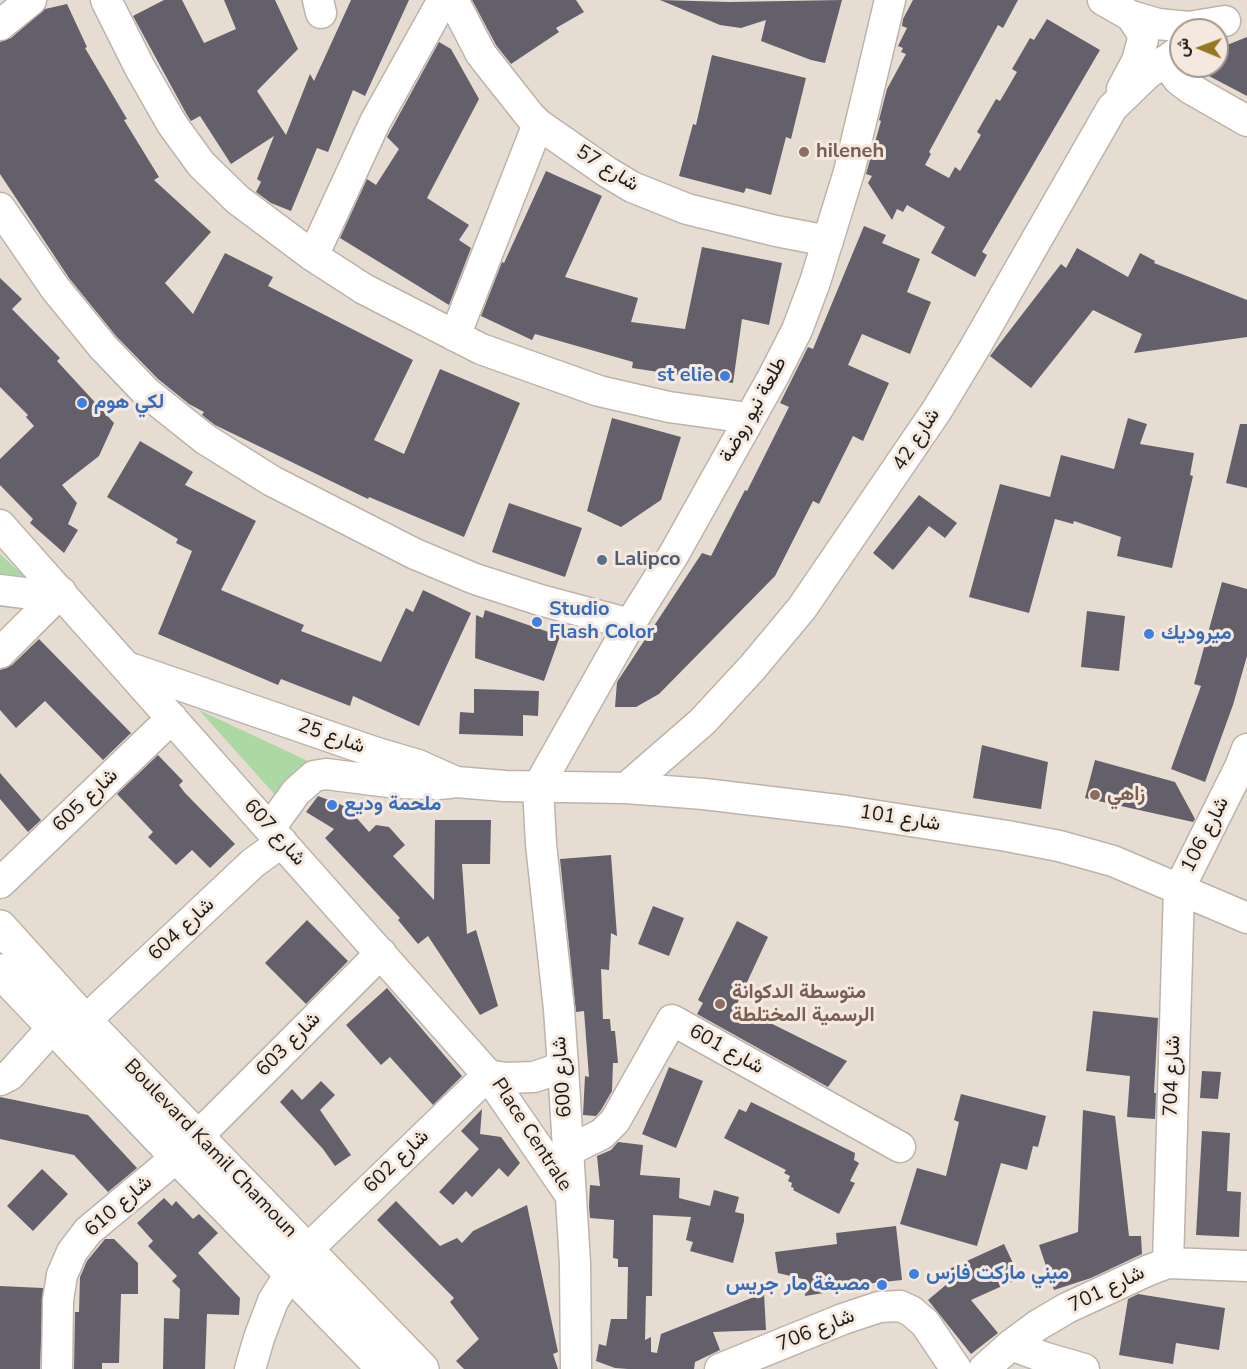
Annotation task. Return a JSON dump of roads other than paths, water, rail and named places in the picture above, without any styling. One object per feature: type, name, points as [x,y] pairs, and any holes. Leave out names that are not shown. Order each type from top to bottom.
[{"type":"main road","name":"Boulevard Kamil Chamoun","points":[[0,927],[85,1021],[187,1147]]},
{"type":"main road","name":"Boulevard Kamil Chamoun","points":[[0,971],[53,1028],[187,1147],[299,1261],[422,1369]]},
{"type":"main road","name":"Boulevard Kamil Chamoun","points":[[299,1261],[384,1369]]},
{"type":"street","points":[[0,25],[31,0]]},
{"type":"street","points":[[106,0],[140,68],[172,124],[201,164],[238,200],[313,256],[364,289],[481,349],[599,391],[669,407],[748,418]]},
{"type":"street","points":[[313,256],[375,122],[443,0]]},
{"type":"street","name":"شارع 57","points":[[453,0],[481,54],[511,94],[538,124],[607,172],[632,187],[687,209],[828,241]]},
{"type":"street","name":"طلعة نيو روضة","points":[[538,787],[630,624],[674,554],[797,330],[849,172],[890,0]]},
{"type":"street","points":[[1103,0],[1131,16],[1169,25]]},
{"type":"street","points":[[1112,108],[1142,48],[1141,31],[1131,16]]},
{"type":"street","name":"شارع 42","points":[[626,788],[702,722],[753,668],[802,608],[937,410],[1112,108],[1131,88],[1169,58]]},
{"type":"street","points":[[1178,78],[1191,89],[1247,121]]},
{"type":"street","points":[[455,336],[538,124]]},
{"type":"street","points":[[0,208],[55,288],[103,347],[146,392],[205,439],[272,481],[415,554],[540,600],[630,624]]},
{"type":"street","name":"شارع 607","points":[[0,525],[488,1075]]},
{"type":"street","points":[[0,590],[59,594]]},
{"type":"street","points":[[0,653],[59,594]]},
{"type":"street","name":"شارع 25","points":[[127,667],[418,765],[456,782],[538,787]]},
{"type":"street","name":"شارع 605","points":[[0,883],[172,718]]},
{"type":"street","name":"شارع 106","points":[[1179,889],[1245,762]]},
{"type":"street","name":"شارع 604","points":[[85,1021],[253,863],[276,835],[300,788],[315,776],[326,774],[374,782],[417,784],[456,782]]},
{"type":"street","name":"شارع 101","points":[[538,787],[626,788],[704,794],[846,811],[1038,842],[1113,861],[1247,918]]},
{"type":"street","name":"شارع 600","points":[[538,787],[542,855],[563,1067],[575,1263],[576,1369]]},
{"type":"street","name":"شارع 704","points":[[1168,1263],[1179,889]]},
{"type":"street","name":"شارع 603","points":[[187,1147],[381,953]]},
{"type":"street","name":"شارع 601","points":[[568,1151],[602,1134],[615,1121],[672,1020],[900,1147]]},
{"type":"street","points":[[0,1080],[10,1075],[53,1028]]},
{"type":"street","name":"Place Centrale","points":[[488,1075],[505,1078],[534,1077],[563,1067]]},
{"type":"street","name":"Place Centrale","points":[[488,1075],[571,1196]]},
{"type":"street","name":"شارع 602","points":[[250,1369],[273,1301],[299,1261],[488,1075]]},
{"type":"street","name":"شارع 610","points":[[57,1369],[58,1300],[63,1275],[72,1252],[88,1231],[187,1147]]},
{"type":"street","name":"شارع 701","points":[[984,1369],[1038,1325],[1067,1308],[1149,1270],[1168,1263],[1247,1266]]},
{"type":"street","name":"شارع 706","points":[[720,1369],[843,1319],[879,1307],[900,1306],[911,1311],[925,1323],[956,1369]]},
{"type":"street","points":[[1011,1345],[1084,1369]]},
{"type":"place","name":"hileneh","points":[[804,152]]},
{"type":"place","name":"st elie","points":[[725,376]]},
{"type":"place","name":"لكي هوم","points":[[82,403]]},
{"type":"place","name":"Lalipco","points":[[602,560]]},
{"type":"place","name":"Studio Flash Color","points":[[537,622]]},
{"type":"place","name":"ميروديك","points":[[1149,634]]},
{"type":"place","name":"زاهي","points":[[1095,795]]},
{"type":"place","name":"ملحمة وديع","points":[[332,805]]},
{"type":"place","name":"متوسطة الدكوانة الرسمية المختلطة","points":[[720,1004]]},
{"type":"place","name":"ميني ماركت فارس","points":[[914,1274]]},
{"type":"place","name":"مصبغة مار جريس","points":[[882,1285]]}]
